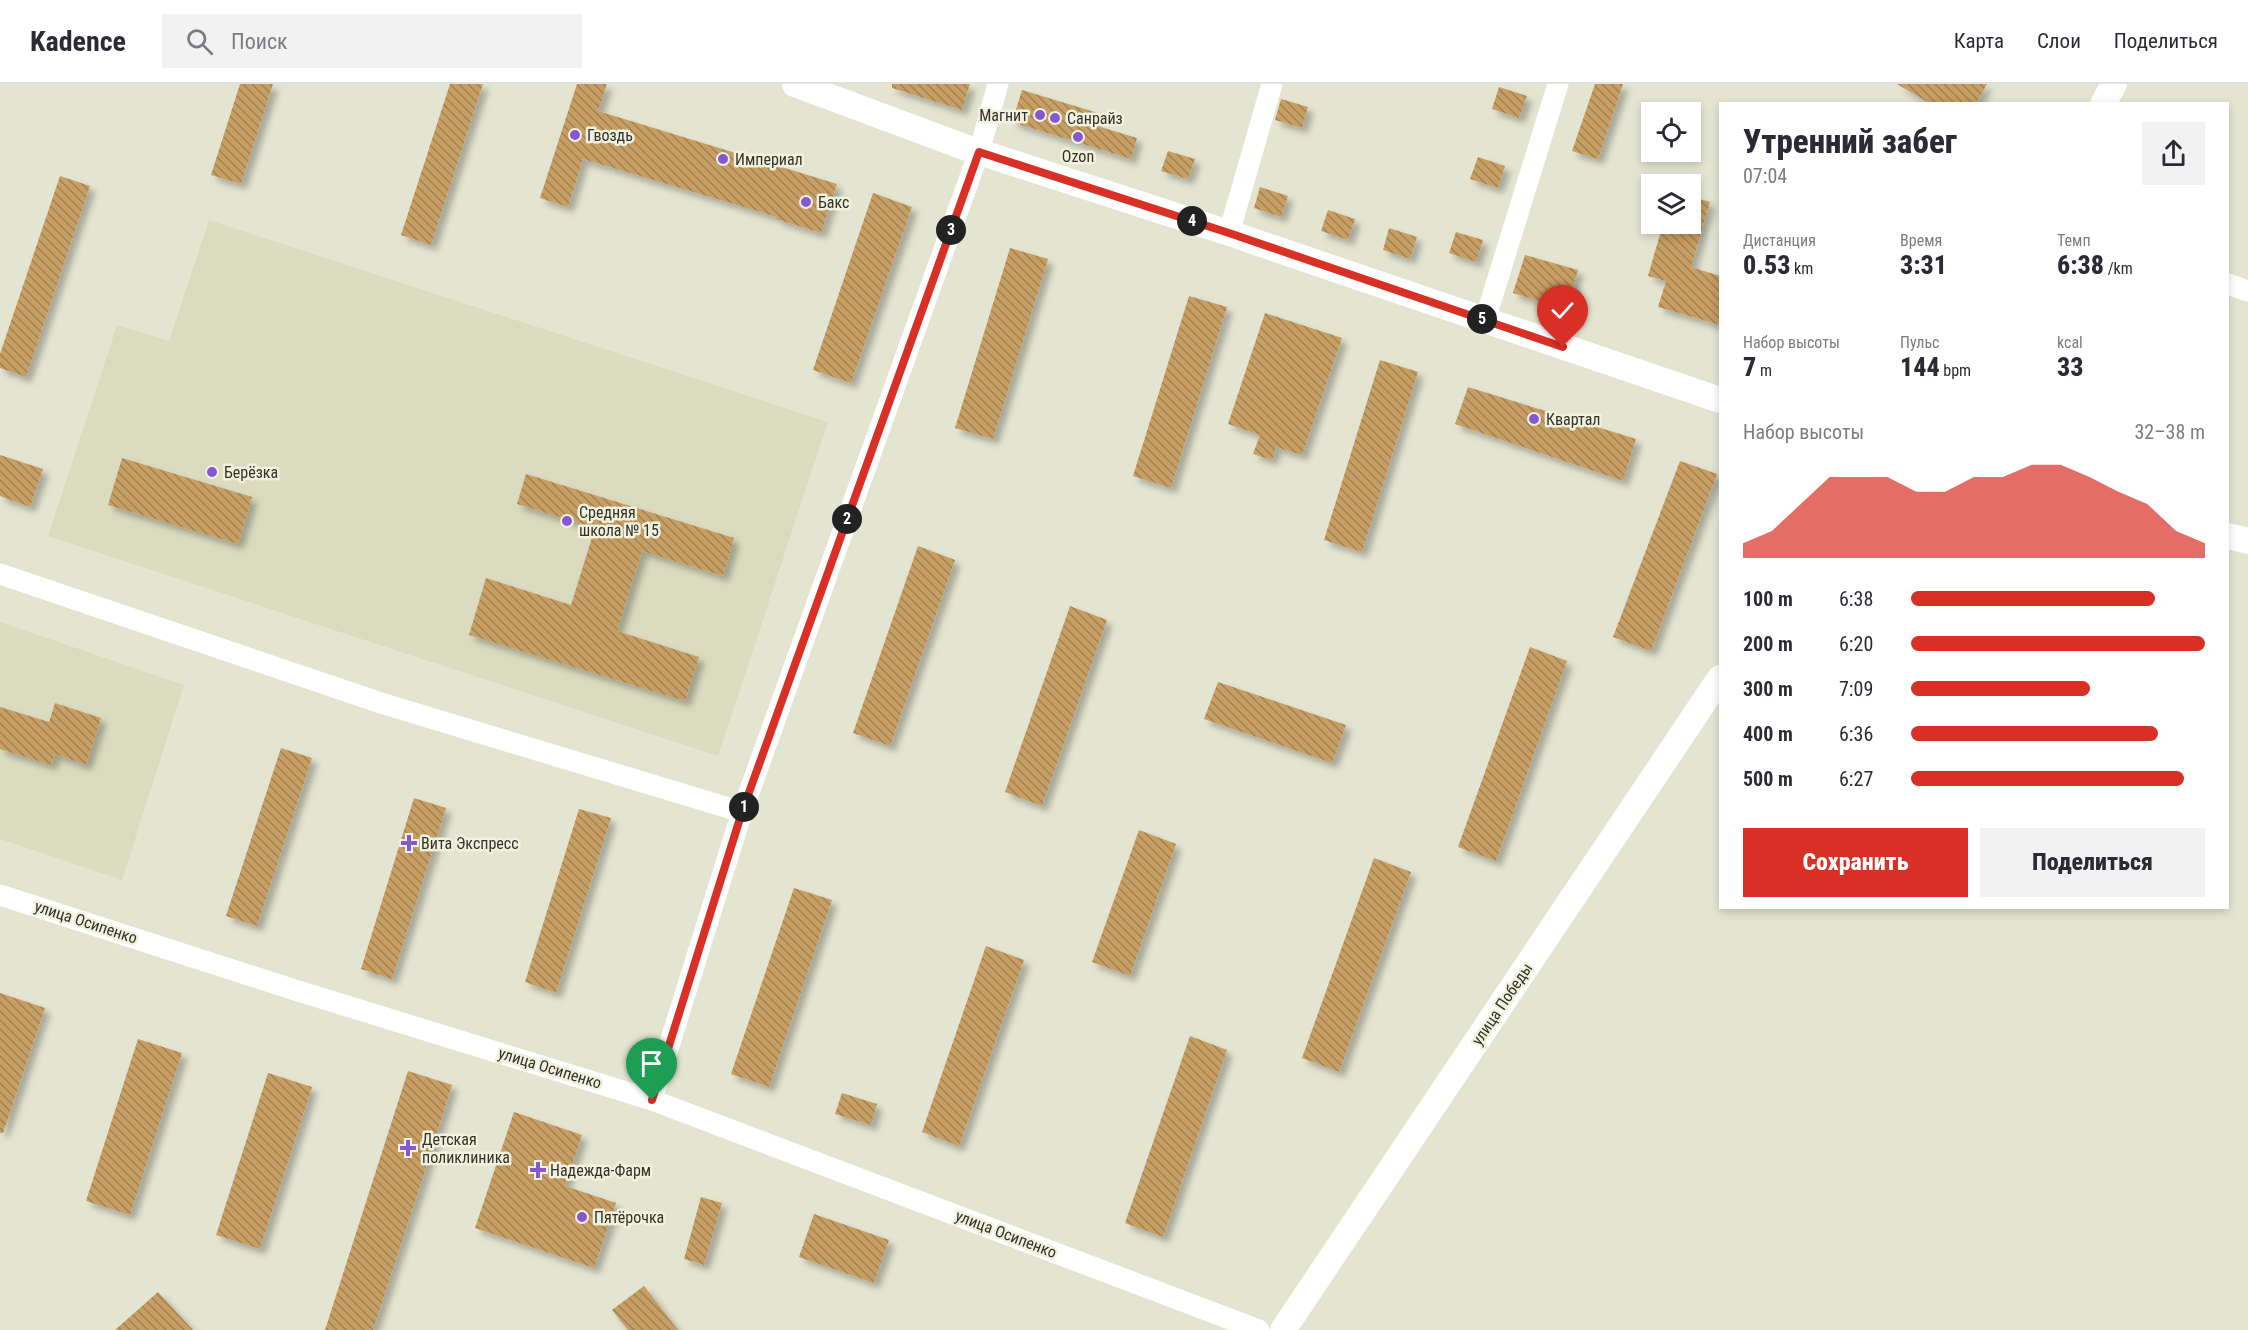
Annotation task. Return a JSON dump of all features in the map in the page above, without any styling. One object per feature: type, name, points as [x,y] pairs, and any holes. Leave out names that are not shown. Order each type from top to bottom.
[{"type":"street","points":[[795,84],[979,152],[1229,233],[1719,400]]},
{"type":"street","points":[[652,1100],[742,812],[979,152],[998,84]]},
{"type":"street","points":[[1229,233],[1272,84]]},
{"type":"street","points":[[1485,320],[1558,84]]},
{"type":"street","points":[[2104,102],[2115,84]]},
{"type":"street","points":[[2229,284],[2248,291]]},
{"type":"street","points":[[2229,536],[2248,541]]},
{"type":"street","points":[[0,574],[381,703],[742,812]]},
{"type":"street","name":"улица Победы","points":[[1283,1330],[1719,679]]},
{"type":"street","name":"улица Осипенко","points":[[0,895],[304,993],[652,1100],[1259,1330]]},
{"type":"shaded area","name":"Средняя школа № 15","points":[[209,220],[828,422],[718,756],[48,536],[117,325],[169,341]]},
{"type":"shaded area","points":[[0,622],[184,685],[122,880],[0,839]]},
{"type":"building","points":[[240,84],[273,84],[241,184],[211,175]]},
{"type":"building","points":[[450,84],[483,84],[431,245],[401,235]]},
{"type":"building","points":[[577,84],[607,84],[598,111],[837,184],[821,233],[776,219],[777,217],[583,159],[568,207],[540,198]]},
{"type":"building","points":[[892,84],[970,84],[962,110],[892,88]]},
{"type":"building","points":[[1595,84],[1623,84],[1598,159],[1572,151]]},
{"type":"building","points":[[1897,84],[1987,84],[1977,102],[1928,102]]},
{"type":"building","points":[[1499,87],[1527,96],[1519,118],[1492,109]]},
{"type":"building","name":"Санрайз","points":[[1022,90],[1098,113],[1094,125],[1137,138],[1131,159],[1012,122]]},
{"type":"building","points":[[1281,99],[1308,107],[1302,128],[1275,120]]},
{"type":"building","points":[[1168,151],[1195,159],[1188,179],[1161,171]]},
{"type":"building","points":[[1478,157],[1505,166],[1498,188],[1470,179]]},
{"type":"building","points":[[60,176],[90,186],[26,377],[0,368],[0,354]]},
{"type":"building","points":[[1260,187],[1288,196],[1281,217],[1254,208]]},
{"type":"building","points":[[873,193],[912,207],[851,383],[813,370]]},
{"type":"building","points":[[1701,199],[1710,202],[1701,233]]},
{"type":"building","points":[[1328,210],[1355,219],[1348,240],[1321,231]]},
{"type":"building","points":[[1389,228],[1417,237],[1410,259],[1383,250]]},
{"type":"building","points":[[1456,232],[1483,240],[1476,262],[1449,253]]},
{"type":"building","points":[[1660,234],[1701,234],[1691,267],[1719,276],[1719,325],[1658,307],[1666,281],[1648,276]]},
{"type":"building","points":[[1010,248],[1048,259],[993,439],[955,428]]},
{"type":"building","points":[[1525,255],[1578,270],[1562,323],[1544,318],[1548,304],[1513,293]]},
{"type":"building","points":[[1189,296],[1227,307],[1171,488],[1133,476]]},
{"type":"building","points":[[1265,313],[1342,338],[1302,455],[1276,447],[1272,460],[1253,454],[1260,435],[1228,424]]},
{"type":"building","points":[[1380,360],[1418,372],[1362,552],[1324,540]]},
{"type":"building","points":[[1468,387],[1636,439],[1623,481],[1455,424]]},
{"type":"building","points":[[0,455],[43,469],[30,507],[0,496]]},
{"type":"building","points":[[122,458],[252,497],[238,544],[108,505]]},
{"type":"building","points":[[1680,461],[1717,474],[1651,651],[1613,637]]},
{"type":"building","points":[[526,474],[734,538],[723,576],[642,551],[617,631],[699,657],[685,701],[469,635],[486,578],[571,605],[595,528],[517,504]]},
{"type":"building","points":[[918,546],[955,560],[890,746],[853,733]]},
{"type":"building","points":[[1070,606],[1107,620],[1042,806],[1005,792]]},
{"type":"building","points":[[1530,647],[1567,661],[1496,861],[1458,847]]},
{"type":"building","points":[[1218,682],[1346,725],[1332,763],[1204,719]]},
{"type":"building","points":[[55,703],[101,718],[86,765],[55,754],[51,765],[0,749],[0,707],[49,722]]},
{"type":"building","points":[[281,748],[312,758],[257,926],[226,916]]},
{"type":"building","points":[[414,798],[446,808],[392,979],[361,969]]},
{"type":"building","points":[[579,809],[611,818],[556,993],[525,982]]},
{"type":"building","points":[[1139,830],[1176,844],[1130,976],[1092,962]]},
{"type":"building","points":[[1374,858],[1411,872],[1339,1072],[1302,1058]]},
{"type":"building","points":[[794,888],[832,900],[769,1087],[731,1074]]},
{"type":"building","points":[[986,946],[1024,960],[959,1146],[922,1132]]},
{"type":"building","points":[[0,993],[45,1008],[3,1133],[0,1133]]},
{"type":"building","points":[[1190,1036],[1227,1050],[1163,1237],[1125,1223]]},
{"type":"building","points":[[138,1039],[182,1053],[130,1215],[86,1201]]},
{"type":"building","points":[[408,1071],[452,1085],[424,1174],[373,1330],[325,1330]]},
{"type":"building","points":[[268,1073],[312,1087],[260,1249],[216,1235]]},
{"type":"building","points":[[842,1093],[877,1104],[871,1125],[835,1114]]},
{"type":"building","points":[[514,1112],[582,1135],[565,1186],[616,1203],[594,1268],[475,1228]]},
{"type":"building","points":[[701,1197],[722,1203],[704,1265],[684,1259]]},
{"type":"building","points":[[814,1214],[889,1240],[874,1283],[799,1257]]},
{"type":"building","points":[[644,1286],[678,1330],[628,1330],[612,1310]]},
{"type":"building","points":[[158,1292],[193,1330],[115,1330]]},
{"type":"place","name":"Магнит","points":[[1040,115]]},
{"type":"place","name":"Санрайз","points":[[1055,118]]},
{"type":"place","name":"Гвоздь","points":[[575,135]]},
{"type":"place","name":"Ozon","points":[[1078,137]]},
{"type":"place","name":"Империал","points":[[723,159]]},
{"type":"place","name":"Бакс","points":[[806,202]]},
{"type":"place","name":"Квартал","points":[[1534,419]]},
{"type":"place","name":"Берёзка","points":[[212,472]]},
{"type":"place","name":"Средняя школа № 15","points":[[567,521]]},
{"type":"place","name":"Вита Экспресс","points":[[409,843]]},
{"type":"place","name":"Детская поликлиника","points":[[408,1148]]},
{"type":"place","name":"Надежда-Фарм","points":[[538,1170]]},
{"type":"place","name":"Пятёрочка","points":[[582,1217]]},
{"type":"route","points":[[652,1100],[742,812],[979,152],[1229,233],[1563,347]]}]
